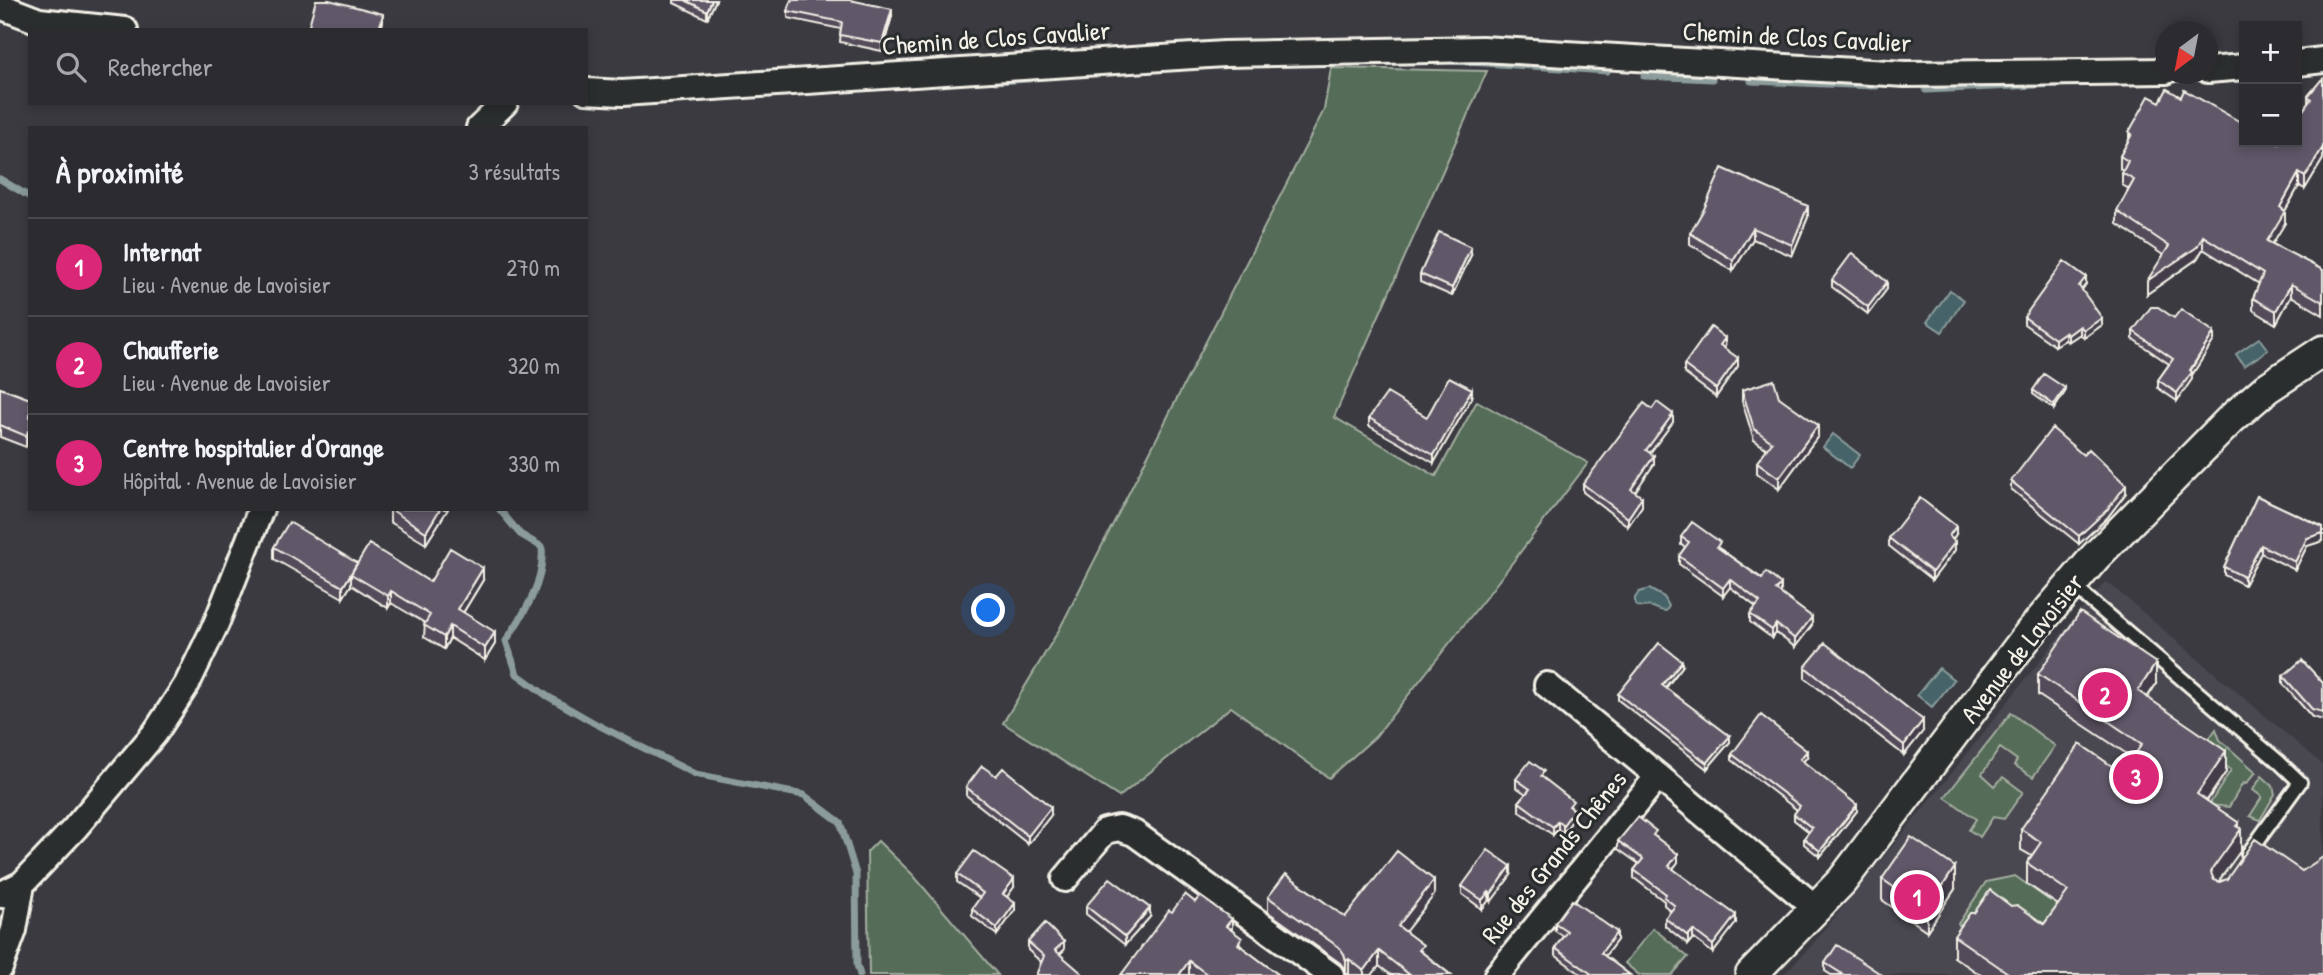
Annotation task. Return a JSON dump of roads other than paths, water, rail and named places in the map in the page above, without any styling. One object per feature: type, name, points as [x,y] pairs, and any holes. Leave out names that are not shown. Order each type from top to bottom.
[{"type":"street","points":[[0,6],[39,21],[106,28]]},
{"type":"street","name":"Chemin de Clos Cavalier","points":[[588,91],[622,93],[1224,54],[1482,49],[1905,74],[2155,71]]},
{"type":"street","points":[[2302,62],[2323,60]]},
{"type":"street","points":[[2218,69],[2239,67]]},
{"type":"street","points":[[481,126],[503,105]]},
{"type":"street","name":"Avenue de Lavoisier","points":[[1751,975],[1842,881],[2001,669],[2071,584],[2137,512],[2231,419],[2267,388],[2323,351]]},
{"type":"street","points":[[0,968],[14,930],[11,889],[75,828],[155,733],[187,684],[216,624],[260,511]]},
{"type":"street","name":"Rue des Grands Chênes","points":[[1547,685],[1817,909]]},
{"type":"street","name":"Rue des Grands Chênes","points":[[1497,975],[1658,776]]},
{"type":"street","points":[[1065,879],[1105,831],[1119,828],[1134,833],[1331,975]]},
{"type":"lane","points":[[2071,584],[2300,782],[2244,860]]},
{"type":"water","points":[[1950,290],[1964,300],[1942,332],[1927,322]]},
{"type":"water","points":[[2259,338],[2268,350],[2244,366],[2236,354]]},
{"type":"water","points":[[1833,434],[1860,455],[1850,468],[1823,447]]},
{"type":"water","points":[[1649,589],[1664,597],[1669,606],[1666,611],[1635,605],[1639,592]]},
{"type":"water","points":[[1939,668],[1954,680],[1932,707],[1917,695]]},
{"type":"waterway","points":[[1453,61],[1607,71]]},
{"type":"waterway","points":[[1644,76],[1712,79]]},
{"type":"waterway","points":[[995,81],[1029,79]]},
{"type":"waterway","points":[[1751,81],[1876,86]]},
{"type":"waterway","points":[[1926,90],[2059,84]]},
{"type":"waterway","points":[[0,179],[28,196]]},
{"type":"waterway","points":[[501,511],[520,534],[542,547],[537,584],[527,608],[506,641],[517,674],[547,696],[596,724],[695,774],[804,795],[840,822],[856,874],[857,965],[860,975]]},
{"type":"place","name":"Chaufferie","points":[[2105,695]]},
{"type":"place","name":"Centre hospitalier d'Orange","points":[[2136,777]]},
{"type":"place","name":"Internat","points":[[1917,897]]}]
